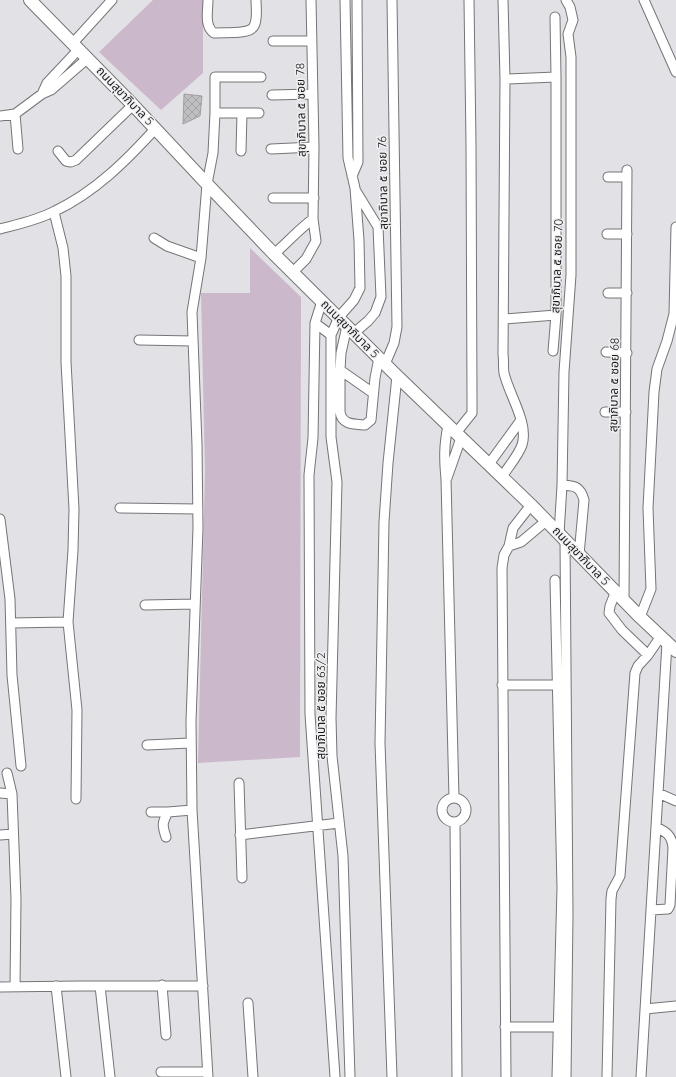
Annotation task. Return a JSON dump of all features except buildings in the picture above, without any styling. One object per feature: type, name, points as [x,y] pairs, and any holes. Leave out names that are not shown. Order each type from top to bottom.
[{"type":"main road","name":"ถนนสุขาภิบาล 5","points":[[30,0],[133,104],[274,254],[397,376],[489,464],[640,617],[676,651]]},
{"type":"street","points":[[42,94],[47,83],[112,0]]},
{"type":"street","points":[[208,0],[208,25],[214,33],[246,32],[254,28],[256,0]]},
{"type":"street","name":"สุขาภิบาล ๕ ซอย 78","points":[[293,272],[306,259],[316,241],[313,219],[314,147],[311,0]]},
{"type":"street","points":[[315,323],[331,335],[339,317],[354,300],[360,288],[355,188],[348,158],[345,0]]},
{"type":"street","points":[[352,176],[358,162],[357,0]]},
{"type":"street","name":"สุขาภิบาล ๕ ซอย 76","points":[[340,370],[340,412],[343,420],[365,426],[371,420],[373,393],[382,361],[394,343],[397,327],[392,0]]},
{"type":"street","points":[[454,798],[444,444],[472,413],[469,0]]},
{"type":"street","points":[[502,477],[522,444],[523,431],[521,420],[510,393],[504,372],[505,79],[503,0]]},
{"type":"street","name":"สุขาภิบาล ๕ ซอย 70","points":[[566,0],[570,7],[572,20],[568,34],[571,57],[572,275],[564,372],[562,485],[568,915],[566,1077]]},
{"type":"street","points":[[644,0],[676,72]]},
{"type":"street","points":[[553,351],[556,315],[555,17]]},
{"type":"street","points":[[273,41],[311,41]]},
{"type":"street","points":[[0,116],[15,114],[42,94],[51,90],[88,58]]},
{"type":"street","points":[[161,1072],[208,1074],[192,810],[190,743],[198,509],[192,312],[201,258],[207,184],[213,153],[215,77],[261,77]]},
{"type":"street","points":[[505,79],[556,77]]},
{"type":"street","points":[[272,95],[313,94]]},
{"type":"street","points":[[58,151],[66,161],[71,162],[76,160],[133,104]]},
{"type":"street","points":[[214,113],[259,114]]},
{"type":"street","points":[[241,150],[242,113]]},
{"type":"street","points":[[15,114],[18,149]]},
{"type":"street","points":[[0,229],[25,223],[54,212],[81,197],[107,177],[156,128]]},
{"type":"street","points":[[271,149],[314,147]]},
{"type":"street","name":"สุขาภิบาล ๕ ซอย 68","points":[[608,177],[627,174],[627,353],[620,596],[610,606],[609,613],[622,630],[648,654]]},
{"type":"street","points":[[355,188],[378,227],[381,297],[376,313],[368,322],[350,329],[342,353],[340,370],[373,393]]},
{"type":"street","points":[[273,198],[314,198]]},
{"type":"street","points":[[54,212],[63,248],[66,276],[66,362],[74,509],[74,550],[68,622],[76,710],[76,799]]},
{"type":"street","points":[[274,254],[313,219]]},
{"type":"street","points":[[640,617],[651,589],[648,508],[654,392],[657,369],[671,328],[675,310],[676,227]]},
{"type":"street","points":[[607,234],[627,234]]},
{"type":"street","points":[[154,238],[167,246],[201,258]]},
{"type":"street","points":[[608,293],[627,293]]},
{"type":"street","points":[[322,301],[315,323],[313,438],[309,475],[310,714],[319,826],[335,1077]]},
{"type":"street","points":[[504,320],[556,315]]},
{"type":"street","name":"สุขาภิบาล ๕ ซอย 63/2","points":[[331,335],[331,436],[337,482],[331,718],[332,756],[343,856],[350,1077]]},
{"type":"street","points":[[139,340],[193,341]]},
{"type":"street","points":[[606,352],[627,353]]},
{"type":"street","points":[[392,1077],[380,743],[384,522],[388,463],[397,376]]},
{"type":"street","points":[[605,412],[626,412]]},
{"type":"street","points":[[489,464],[521,420]]},
{"type":"street","points":[[446,479],[455,432]]},
{"type":"street","points":[[313,438],[331,436]]},
{"type":"street","points":[[562,485],[576,487],[582,491],[584,500],[580,555]]},
{"type":"street","points":[[506,1077],[502,568],[504,555],[509,546],[513,528],[531,506]]},
{"type":"street","points":[[120,508],[198,509]]},
{"type":"street","points":[[0,519],[11,623],[12,675],[21,766]]},
{"type":"street","points":[[509,546],[521,542],[546,521]]},
{"type":"street","points":[[555,580],[562,888],[557,1026],[557,1077]]},
{"type":"street","points":[[145,605],[195,604]]},
{"type":"street","points":[[11,623],[68,622]]},
{"type":"street","points":[[607,1077],[611,899],[612,891],[620,876],[635,672],[648,654],[664,639]]},
{"type":"street","points":[[641,1077],[658,793],[664,639]]},
{"type":"street","points":[[502,685],[557,685]]},
{"type":"street","points":[[147,745],[190,743]]},
{"type":"street","points":[[7,773],[12,794],[16,905],[15,987]]},
{"type":"street","points":[[239,783],[242,878]]},
{"type":"street","points":[[0,793],[12,794]]},
{"type":"street","points":[[658,793],[676,801]]},
{"type":"street","points":[[454,798],[462,801],[466,808],[466,812],[462,820],[455,823],[451,823],[445,819],[441,812],[444,802],[454,798]]},
{"type":"street","points":[[151,812],[192,810]]},
{"type":"street","points":[[166,837],[163,822],[168,812]]},
{"type":"street","points":[[240,835],[340,823]]},
{"type":"street","points":[[455,823],[456,1077]]},
{"type":"street","points":[[651,910],[665,910],[668,909],[670,905],[673,842],[668,832],[656,827]]},
{"type":"street","points":[[0,835],[13,834]]},
{"type":"street","points":[[0,987],[162,985],[203,986]]},
{"type":"street","points":[[162,985],[166,1035]]},
{"type":"street","points":[[56,986],[66,1077]]},
{"type":"street","points":[[100,986],[110,1077]]},
{"type":"street","points":[[248,1003],[253,1077]]},
{"type":"street","points":[[645,1009],[676,1006]]},
{"type":"street","points":[[505,1027],[557,1026]]},
{"type":"shaded area","points":[[153,0],[203,0],[203,73],[161,110],[99,52]]},
{"type":"shaded area","points":[[250,248],[301,297],[300,757],[198,763],[205,471],[201,293],[250,293]]}]
